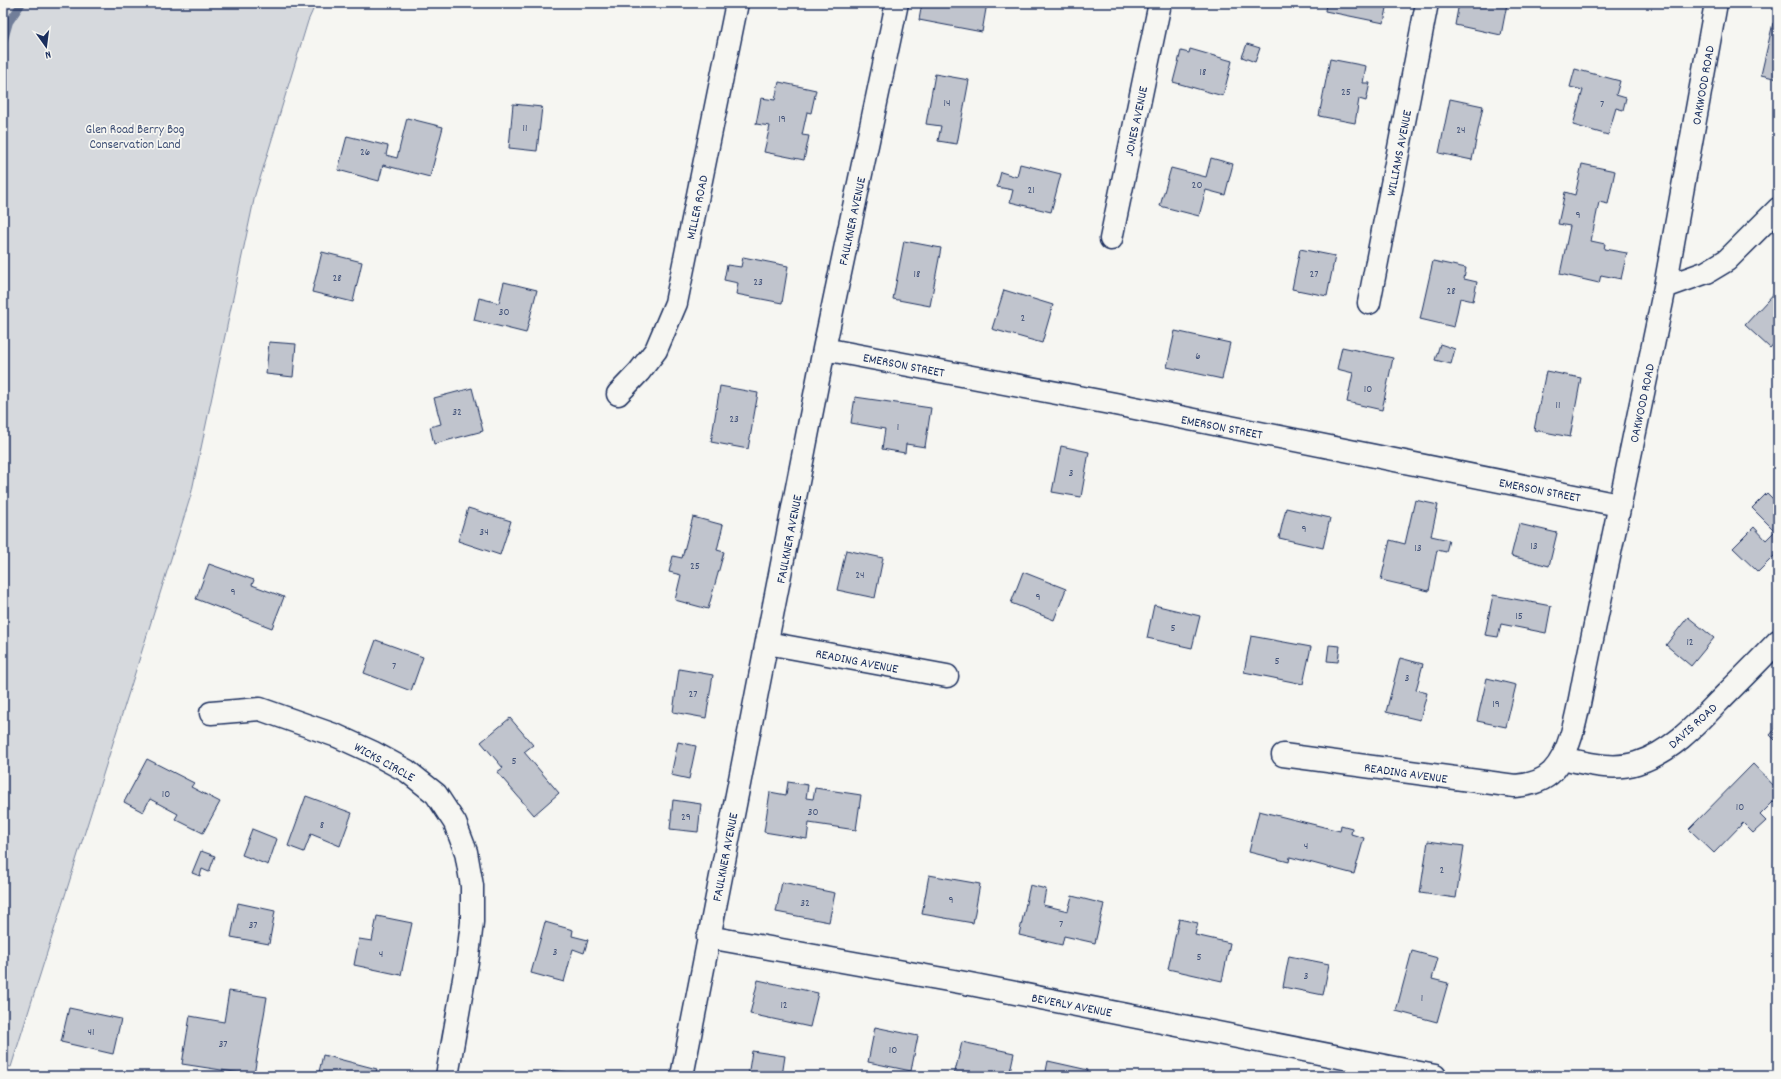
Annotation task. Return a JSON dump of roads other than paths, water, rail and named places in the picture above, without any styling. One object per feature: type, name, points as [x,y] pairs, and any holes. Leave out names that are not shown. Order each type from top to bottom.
[{"type":"street","name":"MILLER ROAD","points":[[618,394],[639,372],[656,350],[676,303],[737,3]]},
{"type":"street","name":"FAULKNER AVENUE","points":[[682,1076],[708,937],[768,643],[824,349],[897,3]]},
{"type":"street","name":"JONES AVENUE","points":[[1111,240],[1160,3]]},
{"type":"street","name":"WILLIAMS AVENUE","points":[[1369,303],[1427,3]]},
{"type":"street","name":"OAKWOOD ROAD","points":[[1529,785],[1543,779],[1552,772],[1562,758],[1570,736],[1578,705],[1665,287],[1716,3]]},
{"type":"street","points":[[1665,287],[1707,272],[1727,260],[1778,209]]},
{"type":"street","name":"EMERSON STREET","points":[[824,349],[1116,404],[1619,505]]},
{"type":"street","name":"DAVIS ROAD","points":[[1562,758],[1613,767],[1636,763],[1658,754],[1693,728],[1778,641]]},
{"type":"street","name":"READING AVENUE","points":[[768,643],[947,676]]},
{"type":"street","name":"WICKS CIRCLE","points":[[211,712],[260,709],[337,736],[372,752],[407,771],[436,794],[455,823],[466,852],[472,886],[472,922],[468,956],[447,1076]]},
{"type":"street","name":"READING AVENUE","points":[[1283,756],[1501,785],[1529,785]]},
{"type":"street","name":"BEVERLY AVENUE","points":[[708,937],[965,983],[1435,1076]]},
{"type":"waterway","points":[[3,43],[9,22],[22,3]]},
{"type":"park label","name":"Glen Road Berry Bog Conservation Land","points":[[135,136]]}]
